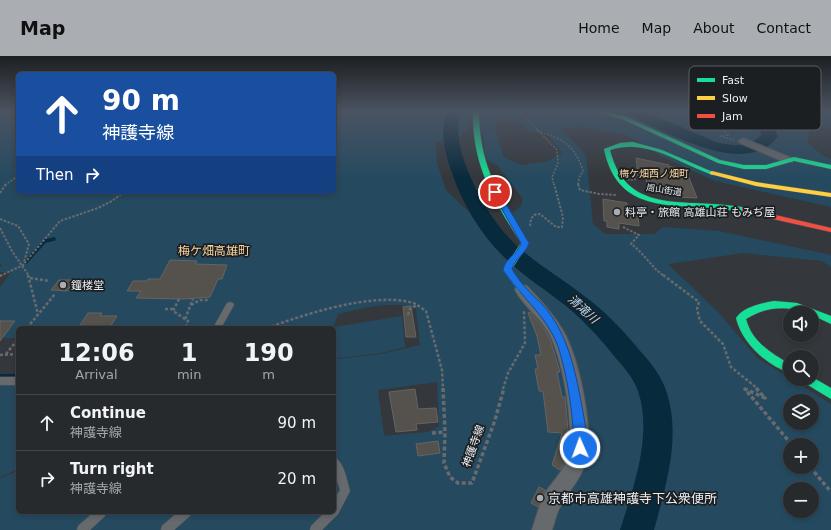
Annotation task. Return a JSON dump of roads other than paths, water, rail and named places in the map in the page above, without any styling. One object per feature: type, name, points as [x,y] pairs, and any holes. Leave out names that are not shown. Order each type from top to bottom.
[{"type":"main road","points":[[476,133],[482,164],[489,181],[525,243],[523,248],[508,264],[507,270],[522,290]]},
{"type":"main road","points":[[657,133],[718,161],[729,164],[754,168],[766,167],[788,160],[804,160],[831,167]]},
{"type":"main road","name":"周山街道","points":[[831,195],[726,177],[639,145],[620,144],[607,149],[610,161],[623,183],[639,196],[656,200],[760,213],[831,230]]},
{"type":"main road","points":[[783,365],[773,359],[751,341],[743,329],[741,318],[750,311],[778,304],[804,308],[831,320]]},
{"type":"main road","points":[[818,386],[831,394]]},
{"type":"street","points":[[743,141],[788,160]]},
{"type":"street","points":[[522,290],[539,307],[559,338],[563,347],[574,394],[580,429],[580,448],[576,463],[549,506],[542,530]]},
{"type":"lane","points":[[218,326],[230,305]]},
{"type":"lane","points":[[0,380],[16,381]]},
{"type":"lane","points":[[336,465],[340,472],[345,491],[336,506]]},
{"type":"lane","points":[[82,530],[99,514]]},
{"type":"lane","points":[[166,530],[184,514]]},
{"type":"lane","points":[[315,530],[330,514]]},
{"type":"waterway","name":"清滝川","points":[[451,133],[452,146],[461,177],[472,200],[492,231],[516,256],[585,309],[603,326],[637,365],[652,389],[657,409],[657,444],[651,480],[637,530]]},
{"type":"waterway","name":"清滝川","points":[[681,133],[711,145],[728,149],[744,150],[758,146],[770,136],[768,133]]},
{"type":"waterway","points":[[26,262],[45,241],[54,239]]},
{"type":"waterway","points":[[0,376],[16,376]]},
{"type":"place","name":"料亭・旅館 高雄山荘 もみぢ屋","points":[[617,212]]},
{"type":"place","name":"鐘楼堂","points":[[63,285]]},
{"type":"place","name":"京都市高雄神護寺下公衆便所","points":[[540,498]]},
{"type":"district","name":"梅ケ畑西ノ畑町","points":[[654,173]]},
{"type":"district","name":"梅ケ畑高雄町","points":[[214,251]]}]
